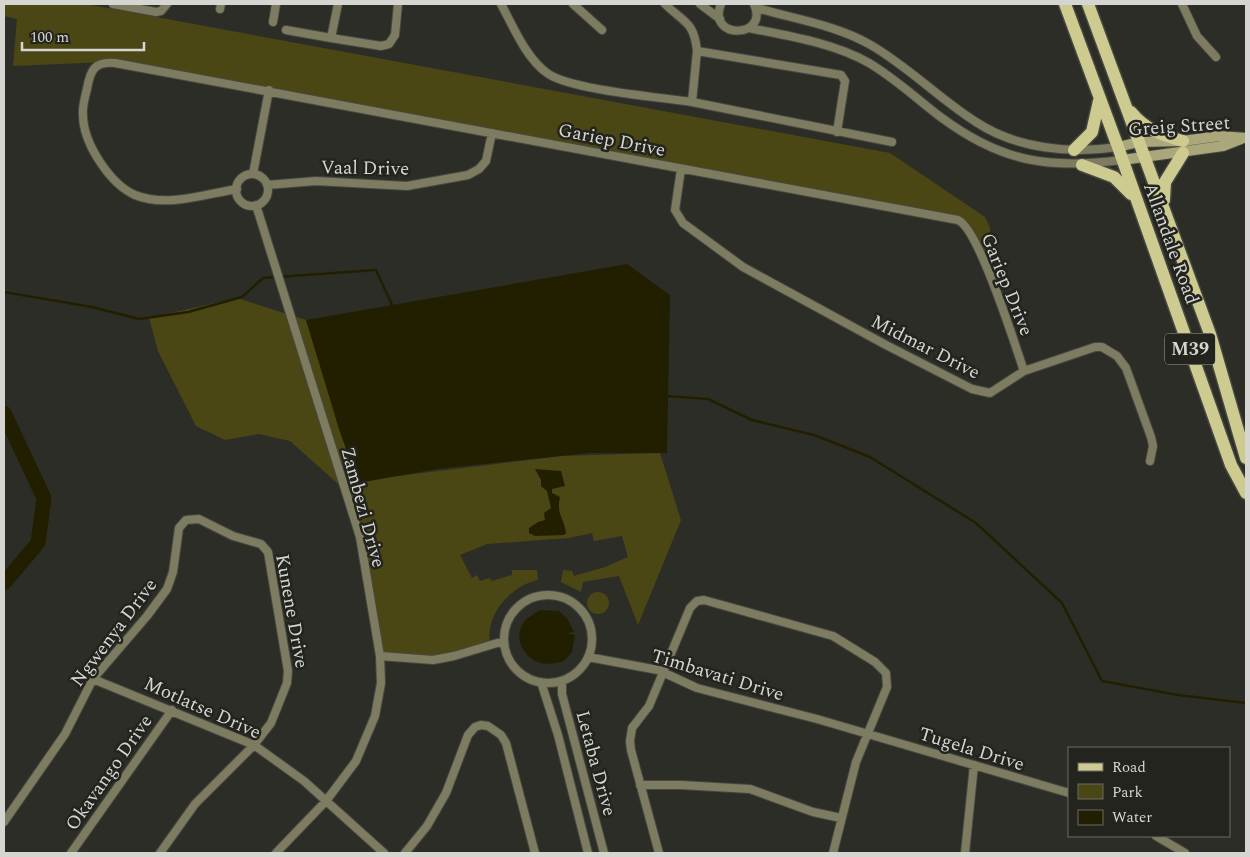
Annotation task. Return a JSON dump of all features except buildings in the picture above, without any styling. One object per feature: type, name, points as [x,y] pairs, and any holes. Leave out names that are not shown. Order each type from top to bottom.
[{"type":"main road","name":"Allandale Road","points":[[1065,4],[1138,202],[1231,465],[1246,493]]},
{"type":"main road","name":"Allandale Road","points":[[1088,4],[1210,334],[1246,458]]},
{"type":"main road","points":[[1074,150],[1092,132],[1098,113],[1100,97]]},
{"type":"main road","points":[[1125,104],[1142,125],[1183,147],[1165,182],[1164,206]]},
{"type":"main road","points":[[1082,165],[1114,177],[1124,185],[1138,202]]},
{"type":"street","points":[[113,4],[156,12],[161,11],[167,4]]},
{"type":"street","points":[[273,22],[276,4]]},
{"type":"street","points":[[330,38],[338,4]]},
{"type":"street","points":[[286,30],[381,46],[389,44],[395,35],[398,4]]},
{"type":"street","points":[[501,4],[529,53],[548,74],[560,80],[614,91],[692,102],[892,142]]},
{"type":"street","points":[[574,4],[602,30]]},
{"type":"street","points":[[665,4],[689,24],[695,35],[697,51],[692,102]]},
{"type":"street","points":[[700,4],[720,18],[726,27],[735,31],[749,28],[815,43],[868,62],[898,82],[944,119],[989,147],[1034,162],[1082,165],[1122,160]]},
{"type":"street","points":[[720,18],[721,4]]},
{"type":"street","points":[[749,28],[756,16],[754,4]]},
{"type":"street","points":[[754,4],[757,8],[834,30],[866,42],[899,63],[971,119],[996,133],[1040,146],[1074,150],[1118,147]]},
{"type":"street","points":[[1182,4],[1197,36],[1216,57]]},
{"type":"street","points":[[697,51],[841,75],[845,81],[837,132]]},
{"type":"street","name":"Gariep Drive","points":[[237,189],[198,198],[168,200],[136,195],[118,183],[101,163],[83,119],[89,75],[95,66],[105,62],[115,63],[269,90],[963,222],[990,275],[1024,371]]},
{"type":"street","points":[[253,174],[269,90]]},
{"type":"street","name":"Vaal Drive","points":[[267,185],[334,181],[407,186],[468,175],[479,169],[486,161],[492,133]]},
{"type":"street","name":"Greig Street","points":[[1122,160],[1145,157],[1219,136],[1244,138]]},
{"type":"street","name":"Greig Street","points":[[1118,147],[1140,142],[1183,147]]},
{"type":"street","name":"Midmar Drive","points":[[681,169],[674,207],[678,216],[743,267],[886,345],[972,389],[983,393],[993,392],[1024,371],[1095,347],[1109,349],[1121,360],[1126,368],[1151,437],[1153,446],[1150,461]]},
{"type":"street","points":[[253,174],[260,176],[267,185],[266,198],[256,205],[245,203],[240,200],[237,189],[244,176],[253,174]]},
{"type":"street","name":"Zambezi Drive","points":[[256,205],[360,537],[380,656],[380,692],[371,728],[352,769],[326,801],[276,853]]},
{"type":"street","name":"Kunene Drive","points":[[160,853],[195,804],[254,744],[271,723],[288,678],[268,552],[261,544],[232,536],[196,518],[186,520],[179,528]]},
{"type":"street","name":"Ngwenya Drive","points":[[4,822],[66,734],[93,678],[148,616],[167,589],[173,572],[179,528]]},
{"type":"street","points":[[540,595],[556,596],[571,601],[583,612],[590,626],[592,642],[588,657],[573,675],[562,680],[541,682],[527,677],[515,668],[509,660],[504,641],[506,625],[513,611],[525,601],[540,595]]},
{"type":"street","points":[[659,853],[631,750],[630,733],[649,706],[665,672],[690,608],[700,600],[715,602],[822,632],[875,662],[888,676],[884,695],[866,733],[850,782],[833,853]]},
{"type":"street","points":[[380,656],[433,660],[454,656],[504,641]]},
{"type":"street","name":"Timbavati Drive","points":[[588,657],[665,672],[697,688],[866,733]]},
{"type":"street","name":"Motlatse Drive","points":[[93,678],[254,744],[326,801],[384,853]]},
{"type":"street","name":"Letaba Drive","points":[[562,680],[562,694],[604,853]]},
{"type":"street","name":"Letaba Drive","points":[[541,682],[558,735],[588,853]]},
{"type":"street","name":"Okavango Drive","points":[[71,853],[172,710]]},
{"type":"street","points":[[405,853],[427,826],[446,793],[468,735],[475,727],[481,725],[494,728],[506,743],[535,853]]},
{"type":"street","name":"Tugela Drive","points":[[866,733],[1068,792]]},
{"type":"street","points":[[965,853],[974,765]]},
{"type":"street","points":[[640,785],[750,789],[813,812],[841,818]]},
{"type":"street","points":[[1158,837],[1185,853]]},
{"type":"green space","points":[[4,4],[86,4],[890,153],[985,217],[990,228],[990,275],[958,220],[105,62],[13,66],[17,19],[4,16]]},
{"type":"green space","points":[[237,298],[306,320],[357,481],[562,456],[660,453],[681,520],[638,625],[619,576],[583,582],[581,592],[561,582],[563,570],[572,571],[574,576],[605,567],[628,557],[622,536],[594,541],[592,533],[569,538],[487,544],[460,555],[472,578],[477,575],[480,581],[489,578],[492,581],[512,575],[512,570],[537,570],[538,580],[518,588],[502,603],[491,623],[489,633],[490,644],[446,658],[380,656],[360,540],[345,490],[290,441],[259,434],[225,440],[196,426],[158,351],[149,318]]},
{"type":"green space","points":[[594,592],[602,592],[609,599],[609,607],[602,614],[594,614],[587,607],[587,599]]},
{"type":"water","points":[[627,264],[670,295],[667,453],[589,453],[437,469],[358,483],[339,429],[306,320]]},
{"type":"water","points":[[535,469],[561,471],[565,486],[552,489],[552,493],[560,497],[559,508],[566,533],[564,535],[535,536],[529,533],[529,528],[545,520],[544,513],[551,508],[547,491],[541,486],[541,480]]},
{"type":"water","points":[[540,610],[559,611],[567,618],[574,632],[567,633],[575,635],[572,652],[564,661],[550,664],[535,661],[529,657],[522,647],[519,634],[521,628],[526,620]]},
{"type":"waterway","points":[[4,292],[92,307],[139,319],[188,312],[242,297],[263,278],[376,270],[393,307]]},
{"type":"waterway","points":[[666,396],[708,399],[752,420],[814,435],[870,457],[976,523],[1062,603],[1102,681],[1178,695],[1246,703]]},
{"type":"waterway","points":[[4,413],[44,498],[38,543],[4,583]]}]
